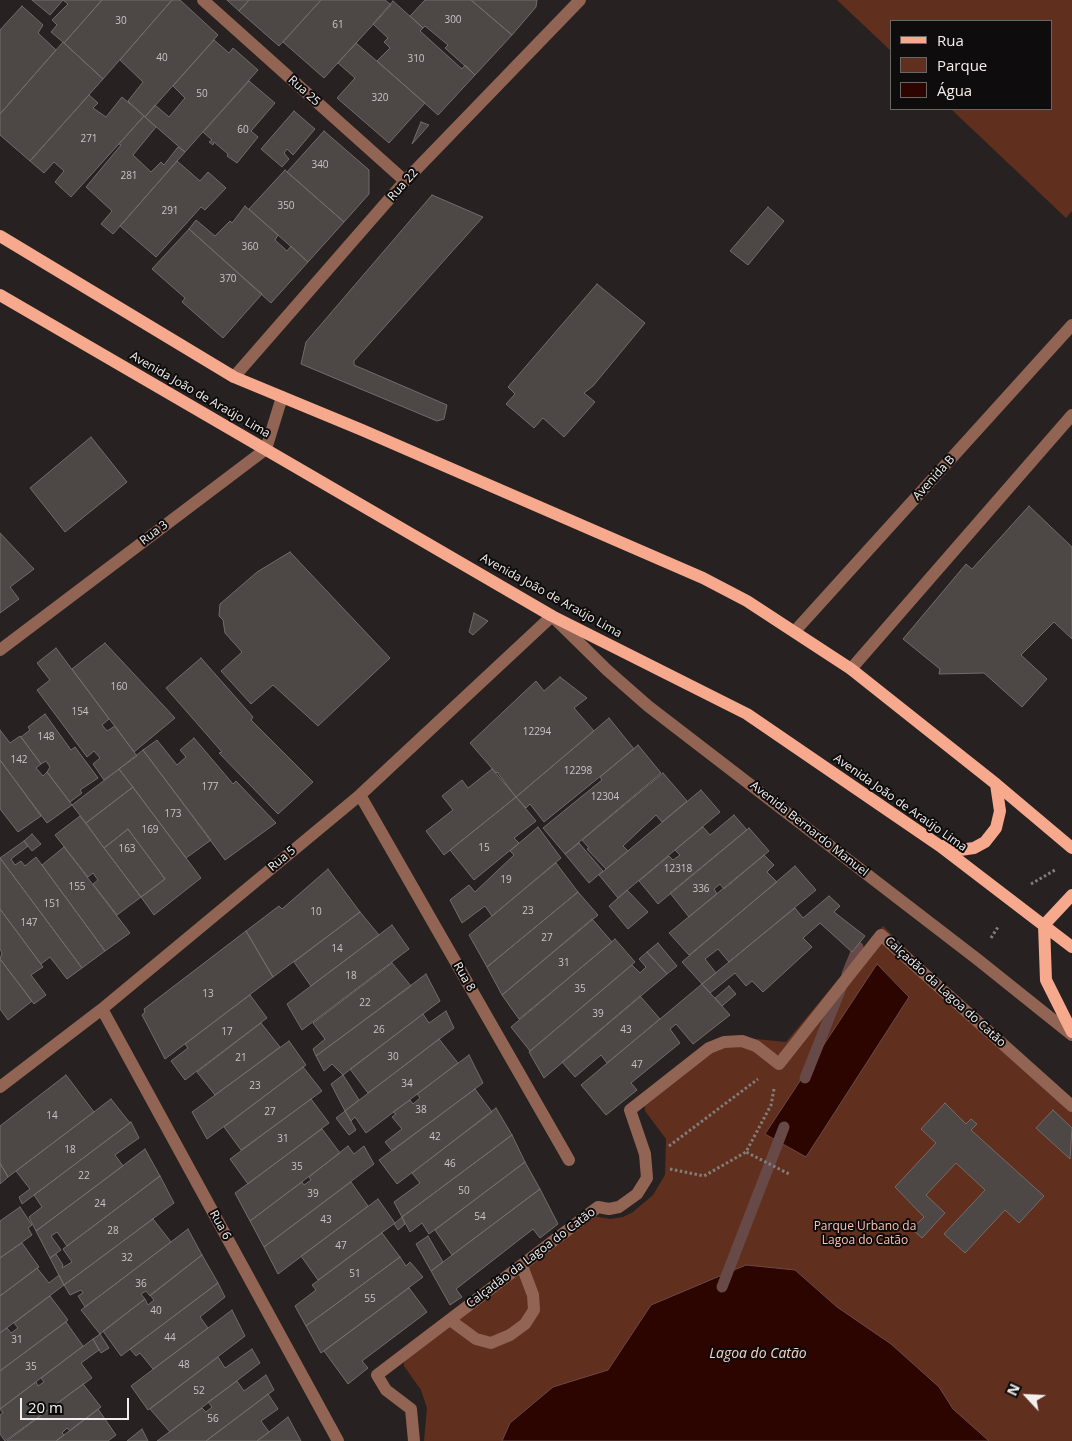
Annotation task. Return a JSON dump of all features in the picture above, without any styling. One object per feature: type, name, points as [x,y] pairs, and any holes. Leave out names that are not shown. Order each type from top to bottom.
[{"type":"main road","points":[[0,236],[234,377],[703,578],[795,631],[851,670],[996,784],[1072,848]]},
{"type":"main road","name":"Avenida João de Araújo Lima","points":[[0,295],[552,616],[747,714],[940,846],[1072,947]]},
{"type":"main road","points":[[940,846],[960,850],[974,848],[985,842],[996,828],[1000,811],[996,784]]},
{"type":"main road","points":[[1072,895],[1067,897],[1044,925],[1046,980],[1072,1033]]},
{"type":"street","name":"Rua 25","points":[[203,0],[405,181]]},
{"type":"street","name":"Rua 22","points":[[234,377],[405,181],[580,0]]},
{"type":"street","name":"Avenida B","points":[[795,631],[1072,325]]},
{"type":"street","points":[[266,449],[282,397]]},
{"type":"street","points":[[851,670],[1072,415]]},
{"type":"street","name":"Rua 3","points":[[0,650],[266,449]]},
{"type":"street","name":"Rua 5","points":[[0,1088],[102,1009],[360,794],[552,616]]},
{"type":"street","name":"Avenida Bernardo Manuel","points":[[552,616],[607,670],[648,706],[1072,1033]]},
{"type":"street","name":"Rua 8","points":[[360,794],[569,1160]]},
{"type":"street","name":"Calçadão da Lagoa do Catão","points":[[414,1441],[411,1409],[386,1390],[377,1375],[598,1207],[609,1209],[620,1206],[637,1194],[647,1178],[645,1154],[630,1110],[709,1048],[724,1042],[742,1041],[756,1046],[779,1064],[881,935],[1072,1106]]},
{"type":"street","name":"Rua 6","points":[[102,1009],[338,1441]]},
{"type":"street","points":[[450,1320],[476,1339],[491,1343],[510,1335],[525,1324],[534,1310],[533,1295],[522,1266]]},
{"type":"path","points":[[1024,888],[1055,870]]},
{"type":"path","points":[[645,1164],[704,1176],[746,1152],[771,1105],[779,1064]]},
{"type":"path","points":[[645,1164],[779,1064]]},
{"type":"path","points":[[746,1152],[791,1175]]},
{"type":"green space","points":[[837,0],[1072,0],[1072,211],[1066,218],[952,110],[1052,110],[1052,20],[890,20],[890,50]]},
{"type":"green space","name":"Parque Urbano da Lagoa do Catão","points":[[883,926],[1072,1110],[1072,1441],[424,1441],[427,1408],[421,1390],[404,1366],[403,1353],[409,1343],[582,1214],[610,1219],[623,1217],[633,1212],[653,1195],[665,1175],[666,1139],[645,1111],[644,1102],[726,1036],[786,1042]]},
{"type":"water","points":[[877,964],[909,997],[806,1157],[765,1134]]},
{"type":"water","name":"Lagoa do Catão","points":[[746,1265],[795,1270],[837,1307],[891,1344],[939,1387],[953,1409],[989,1441],[502,1441],[510,1423],[553,1387],[608,1370],[651,1305]]},
{"type":"building","points":[[32,0],[63,0],[50,15]]},
{"type":"building","points":[[63,0],[102,0],[64,43],[51,32],[57,25],[52,20],[68,4]]},
{"type":"building","points":[[102,0],[172,0],[103,79],[64,43]]},
{"type":"building","points":[[172,0],[180,0],[218,35],[145,117],[128,101],[143,82],[120,60]]},
{"type":"building","points":[[227,0],[249,0],[239,11]]},
{"type":"building","points":[[249,0],[321,0],[279,46],[239,11]]},
{"type":"building","points":[[321,0],[385,0],[391,5],[324,78],[283,42]]},
{"type":"building","points":[[425,0],[471,0],[512,35],[475,75],[445,48],[448,45],[425,26],[423,28],[410,16]]},
{"type":"building","points":[[471,0],[537,0],[536,7],[512,35]]},
{"type":"building","points":[[393,1],[423,28],[420,31],[462,69],[465,65],[475,75],[438,115],[377,61],[390,48],[384,42],[388,38],[373,24]]},
{"type":"building","points":[[22,6],[43,25],[38,33],[56,50],[0,114],[0,30]]},
{"type":"building","points":[[214,40],[229,53],[233,48],[258,70],[185,152],[145,117],[155,105],[169,117],[185,98],[173,86]]},
{"type":"building","points":[[63,42],[103,79],[30,161],[0,135],[0,114]]},
{"type":"building","points":[[356,43],[425,103],[389,143],[337,98],[355,78],[338,63]]},
{"type":"building","points":[[249,81],[275,103],[251,131],[258,137],[237,163],[227,156],[228,154],[214,142],[213,145],[209,142],[212,140],[203,132]]},
{"type":"building","points":[[89,95],[98,103],[93,108],[106,117],[122,97],[144,116],[71,197],[55,182],[64,171],[54,162],[44,173],[30,161]]},
{"type":"building","points":[[294,111],[315,129],[293,155],[287,149],[284,153],[289,159],[282,167],[261,149]]},
{"type":"building","points":[[144,116],[156,127],[133,155],[151,172],[161,162],[164,165],[178,147],[185,152],[113,234],[101,224],[112,211],[86,187],[121,145],[119,144]]},
{"type":"building","points":[[421,122],[429,125],[412,144]]},
{"type":"building","points":[[324,131],[369,170],[369,194],[344,222],[287,172]]},
{"type":"building","points":[[177,161],[200,181],[208,172],[226,188],[205,210],[201,207],[156,257],[120,226]]},
{"type":"building","points":[[285,170],[344,222],[308,262],[249,209]]},
{"type":"building","points":[[432,195],[483,217],[354,361],[354,365],[447,405],[444,419],[437,421],[301,364],[306,342]]},
{"type":"building","points":[[245,206],[278,235],[275,240],[287,251],[291,246],[308,262],[271,303],[189,229],[196,220],[215,236],[230,221],[232,223]]},
{"type":"building","points":[[768,207],[784,221],[748,265],[730,251]]},
{"type":"building","points":[[189,229],[262,294],[223,338],[182,302],[185,298],[152,269]]},
{"type":"building","points":[[597,284],[645,323],[593,386],[584,393],[595,402],[564,437],[543,418],[534,428],[506,404],[515,394],[508,387]]},
{"type":"building","points":[[91,437],[127,482],[65,532],[30,488]]},
{"type":"building","points":[[1029,506],[1072,547],[1072,639],[1054,622],[1021,655],[1047,679],[1022,707],[984,673],[939,674],[940,669],[903,639],[966,564],[972,569]]},
{"type":"building","points":[[0,533],[34,569],[10,587],[19,599],[0,613]]},
{"type":"building","points":[[290,552],[390,658],[318,726],[273,685],[251,704],[221,671],[242,652],[225,633],[223,620],[219,616],[220,604],[257,572]]},
{"type":"building","points":[[474,613],[488,621],[473,635],[469,632]]},
{"type":"building","points":[[105,643],[175,718],[134,752],[72,669]]},
{"type":"building","points":[[56,648],[109,719],[102,725],[107,731],[115,726],[137,756],[104,780],[93,764],[100,758],[94,751],[87,757],[37,690],[50,680],[37,663]]},
{"type":"building","points":[[201,658],[253,717],[251,720],[313,782],[278,814],[219,753],[222,752],[166,688]]},
{"type":"building","points":[[560,677],[587,698],[574,708],[594,731],[516,797],[497,772],[470,743],[536,681],[544,691]]},
{"type":"building","points":[[45,714],[71,750],[75,747],[98,778],[80,790],[82,793],[70,802],[47,772],[50,767],[46,761],[41,764],[21,737],[30,730],[28,727]]},
{"type":"building","points":[[609,718],[634,749],[544,822],[530,804],[526,808],[516,797]]},
{"type":"building","points":[[0,730],[10,743],[21,737],[41,764],[36,768],[43,776],[47,772],[72,805],[47,823],[0,760]]},
{"type":"building","points":[[194,738],[233,784],[236,781],[276,823],[225,860],[143,750],[157,740],[177,765],[186,757],[180,750]]},
{"type":"building","points":[[638,745],[661,773],[565,854],[543,828],[602,780],[600,777]]},
{"type":"building","points":[[143,750],[211,840],[186,858],[119,769]]},
{"type":"building","points":[[0,760],[41,816],[18,832],[0,809]]},
{"type":"building","points":[[119,769],[133,787],[86,823],[72,805]]},
{"type":"building","points":[[492,769],[516,797],[444,855],[426,831],[453,810],[442,796],[462,780],[468,788]]},
{"type":"building","points":[[663,773],[687,801],[662,822],[656,815],[623,846],[628,851],[606,869],[587,849],[589,848],[582,840]]},
{"type":"building","points":[[133,787],[201,878],[154,915],[141,897],[165,879],[128,829],[104,848],[86,823]]},
{"type":"building","points":[[701,790],[720,812],[618,898],[599,875]]},
{"type":"building","points":[[516,797],[536,821],[514,838],[519,843],[474,880],[450,850]]},
{"type":"building","points":[[734,815],[747,830],[658,904],[639,881],[669,856],[673,860],[680,855],[675,850],[703,827],[710,835]]},
{"type":"building","points":[[80,816],[141,897],[117,915],[93,884],[98,880],[93,873],[88,877],[55,835]]},
{"type":"building","points":[[538,827],[561,858],[492,916],[485,906],[462,923],[450,900],[469,885],[475,892],[514,855],[510,851]]},
{"type":"building","points":[[749,828],[769,851],[724,889],[720,884],[714,889],[717,894],[689,917],[670,893]]},
{"type":"building","points":[[128,829],[165,879],[141,897],[104,848]]},
{"type":"building","points":[[32,834],[41,844],[32,851],[24,841]]},
{"type":"building","points":[[24,841],[28,846],[11,859],[15,865],[21,861],[25,866],[36,857],[105,951],[82,968],[0,858]]},
{"type":"building","points":[[579,843],[603,871],[589,883],[565,854]]},
{"type":"building","points":[[64,847],[130,933],[105,951],[42,865]]},
{"type":"building","points":[[764,855],[774,865],[767,872],[777,882],[689,955],[669,933]]},
{"type":"building","points":[[0,858],[82,968],[67,979],[50,957],[41,964],[0,909]]},
{"type":"building","points":[[556,863],[578,892],[487,967],[469,935]]},
{"type":"building","points":[[795,866],[816,890],[729,962],[718,949],[705,959],[716,973],[702,984],[682,962]]},
{"type":"building","points":[[328,869],[360,912],[273,977],[246,931],[279,906],[282,909]]},
{"type":"building","points":[[627,890],[648,912],[628,929],[609,906]]},
{"type":"building","points":[[578,892],[598,915],[502,995],[487,967]]},
{"type":"building","points":[[829,896],[840,906],[834,912],[865,936],[852,952],[820,923],[803,938],[812,947],[763,992],[752,981],[746,986],[735,973],[710,993],[702,984],[795,908],[803,918]]},
{"type":"building","points":[[0,909],[43,967],[31,975],[46,995],[34,1004],[0,959],[2,953],[0,949]]},
{"type":"building","points":[[360,912],[379,935],[311,986],[294,962]]},
{"type":"building","points":[[592,919],[612,942],[519,1019],[502,995]]},
{"type":"building","points":[[392,925],[409,949],[302,1030],[287,1004]]},
{"type":"building","points":[[246,931],[273,977],[165,1059],[142,1015],[145,1012],[144,1009]]},
{"type":"building","points":[[615,939],[635,962],[530,1051],[511,1027]]},
{"type":"building","points":[[658,943],[677,966],[667,974],[647,952]]},
{"type":"building","points":[[647,952],[667,974],[544,1078],[529,1052],[632,965],[640,973],[646,967],[639,959]]},
{"type":"building","points":[[0,959],[32,1001],[8,1020],[0,1009]]},
{"type":"building","points":[[392,963],[411,986],[316,1056],[313,1049],[325,1039],[313,1023]]},
{"type":"building","points":[[426,974],[440,1001],[343,1075],[332,1064],[324,1071],[316,1056]]},
{"type":"building","points":[[702,984],[730,1015],[693,1044],[676,1024],[670,1029],[680,1043],[631,1083],[637,1090],[606,1115],[581,1085]]},
{"type":"building","points":[[729,986],[736,994],[722,1006],[715,998]]},
{"type":"building","points":[[250,995],[267,1018],[185,1080],[171,1061],[188,1048],[185,1044]]},
{"type":"building","points":[[640,996],[660,1019],[607,1063],[601,1055],[575,1077],[562,1062]]},
{"type":"building","points":[[446,1011],[454,1028],[368,1093],[350,1069],[423,1014],[429,1023]]},
{"type":"building","points":[[261,1023],[280,1047],[215,1095],[197,1072]]},
{"type":"building","points":[[439,1039],[458,1063],[366,1133],[355,1117],[351,1121],[345,1111]]},
{"type":"building","points":[[289,1041],[306,1065],[207,1139],[192,1112]]},
{"type":"building","points":[[469,1055],[483,1083],[392,1151],[385,1142],[402,1129],[392,1117],[396,1114],[393,1112],[410,1100],[413,1104],[420,1098],[417,1094]]},
{"type":"building","points":[[303,1067],[322,1091],[241,1150],[224,1127]]},
{"type":"building","points":[[66,1075],[94,1112],[8,1177],[0,1163],[0,1126]]},
{"type":"building","points":[[343,1075],[359,1100],[345,1111],[331,1084]]},
{"type":"building","points":[[475,1089],[492,1112],[397,1184],[379,1160]]},
{"type":"building","points":[[111,1099],[130,1123],[22,1204],[19,1197],[30,1189],[16,1171]]},
{"type":"building","points":[[311,1099],[329,1123],[248,1184],[230,1159]]},
{"type":"building","points":[[945,1103],[966,1124],[971,1119],[977,1124],[971,1130],[1044,1196],[1019,1223],[1005,1210],[965,1253],[944,1234],[985,1190],[956,1163],[926,1195],[945,1213],[922,1238],[912,1229],[924,1217],[895,1187],[936,1143],[921,1129]]},
{"type":"building","points":[[496,1108],[512,1135],[402,1217],[394,1202],[420,1183],[412,1173]]},
{"type":"building","points":[[1053,1110],[1072,1128],[1070,1159],[1036,1128]]},
{"type":"building","points":[[345,1111],[356,1130],[349,1135],[336,1118]]},
{"type":"building","points":[[131,1122],[139,1138],[115,1155],[123,1166],[36,1231],[29,1217],[42,1207],[34,1195]]},
{"type":"building","points":[[322,1129],[340,1153],[250,1221],[235,1193]]},
{"type":"building","points":[[512,1135],[525,1162],[429,1234],[422,1223],[410,1232],[402,1217]]},
{"type":"building","points":[[348,1146],[354,1154],[364,1146],[374,1164],[264,1247],[250,1221],[302,1182],[304,1185],[311,1180],[309,1177]]},
{"type":"building","points":[[145,1149],[160,1176],[67,1246],[57,1232],[51,1236],[61,1250],[50,1258],[36,1231]]},
{"type":"building","points":[[525,1162],[540,1189],[452,1255],[435,1230]]},
{"type":"building","points":[[0,1163],[8,1177],[0,1184]]},
{"type":"building","points":[[160,1176],[174,1203],[64,1285],[50,1258],[56,1254],[63,1265],[62,1268],[72,1262],[63,1249]]},
{"type":"building","points":[[351,1182],[368,1206],[278,1274],[264,1247]]},
{"type":"building","points":[[540,1189],[558,1224],[540,1238],[533,1229],[456,1289],[462,1297],[450,1305],[431,1271]]},
{"type":"building","points":[[378,1199],[395,1223],[318,1280],[301,1256]]},
{"type":"building","points":[[20,1207],[32,1225],[28,1228],[32,1235],[0,1258],[0,1221]]},
{"type":"building","points":[[402,1217],[405,1224],[398,1230],[394,1224]]},
{"type":"building","points":[[153,1219],[171,1242],[85,1307],[78,1296],[83,1293],[81,1290],[70,1295],[64,1285]]},
{"type":"building","points":[[188,1229],[202,1255],[150,1296],[146,1291],[141,1294],[145,1299],[100,1334],[81,1310]]},
{"type":"building","points":[[382,1233],[400,1257],[306,1326],[295,1306],[316,1290],[312,1285]]},
{"type":"building","points":[[428,1236],[443,1262],[431,1271],[416,1244]]},
{"type":"building","points":[[22,1243],[39,1267],[0,1296],[0,1258]]},
{"type":"building","points":[[202,1255],[218,1283],[121,1356],[103,1331],[145,1299],[148,1305],[154,1300],[150,1295]]},
{"type":"building","points":[[400,1257],[406,1266],[410,1262],[423,1277],[321,1353],[306,1326]]},
{"type":"building","points":[[37,1268],[49,1283],[59,1275],[64,1285],[0,1333],[0,1296]]},
{"type":"building","points":[[218,1283],[225,1297],[200,1317],[208,1328],[153,1369],[140,1353],[136,1356],[130,1349]]},
{"type":"building","points":[[409,1288],[427,1312],[362,1361],[368,1368],[348,1384],[324,1351]]},
{"type":"building","points":[[50,1296],[68,1320],[0,1371],[0,1333],[7,1328],[11,1333],[18,1328],[14,1323]]},
{"type":"building","points":[[232,1310],[245,1336],[148,1410],[131,1386]]},
{"type":"building","points":[[66,1322],[83,1346],[0,1409],[0,1371]]},
{"type":"building","points":[[100,1334],[109,1348],[101,1353],[93,1339]]},
{"type":"building","points":[[93,1339],[99,1350],[81,1363],[92,1378],[5,1441],[0,1434],[0,1415],[3,1413],[0,1409],[36,1382],[38,1386],[44,1382],[41,1378]]},
{"type":"building","points":[[252,1349],[260,1363],[170,1432],[150,1409],[218,1357],[225,1368]]},
{"type":"building","points":[[266,1375],[274,1390],[206,1441],[157,1441],[202,1408],[206,1412],[212,1407],[208,1402],[237,1381],[244,1391]]},
{"type":"building","points":[[83,1384],[101,1407],[70,1431],[67,1428],[62,1433],[64,1435],[56,1441],[7,1441]]},
{"type":"building","points":[[268,1394],[278,1409],[261,1421],[269,1432],[257,1441],[206,1441]]},
{"type":"building","points":[[98,1409],[116,1435],[108,1441],[56,1441]]},
{"type":"building","points":[[288,1417],[301,1441],[257,1441],[269,1432]]},
{"type":"building","points":[[142,1429],[148,1441],[127,1441]]},
{"type":"waterway","points":[[847,974],[858,947]]},
{"type":"waterway","points":[[805,1078],[841,988]]},
{"type":"waterway","points":[[722,1287],[784,1127]]}]
